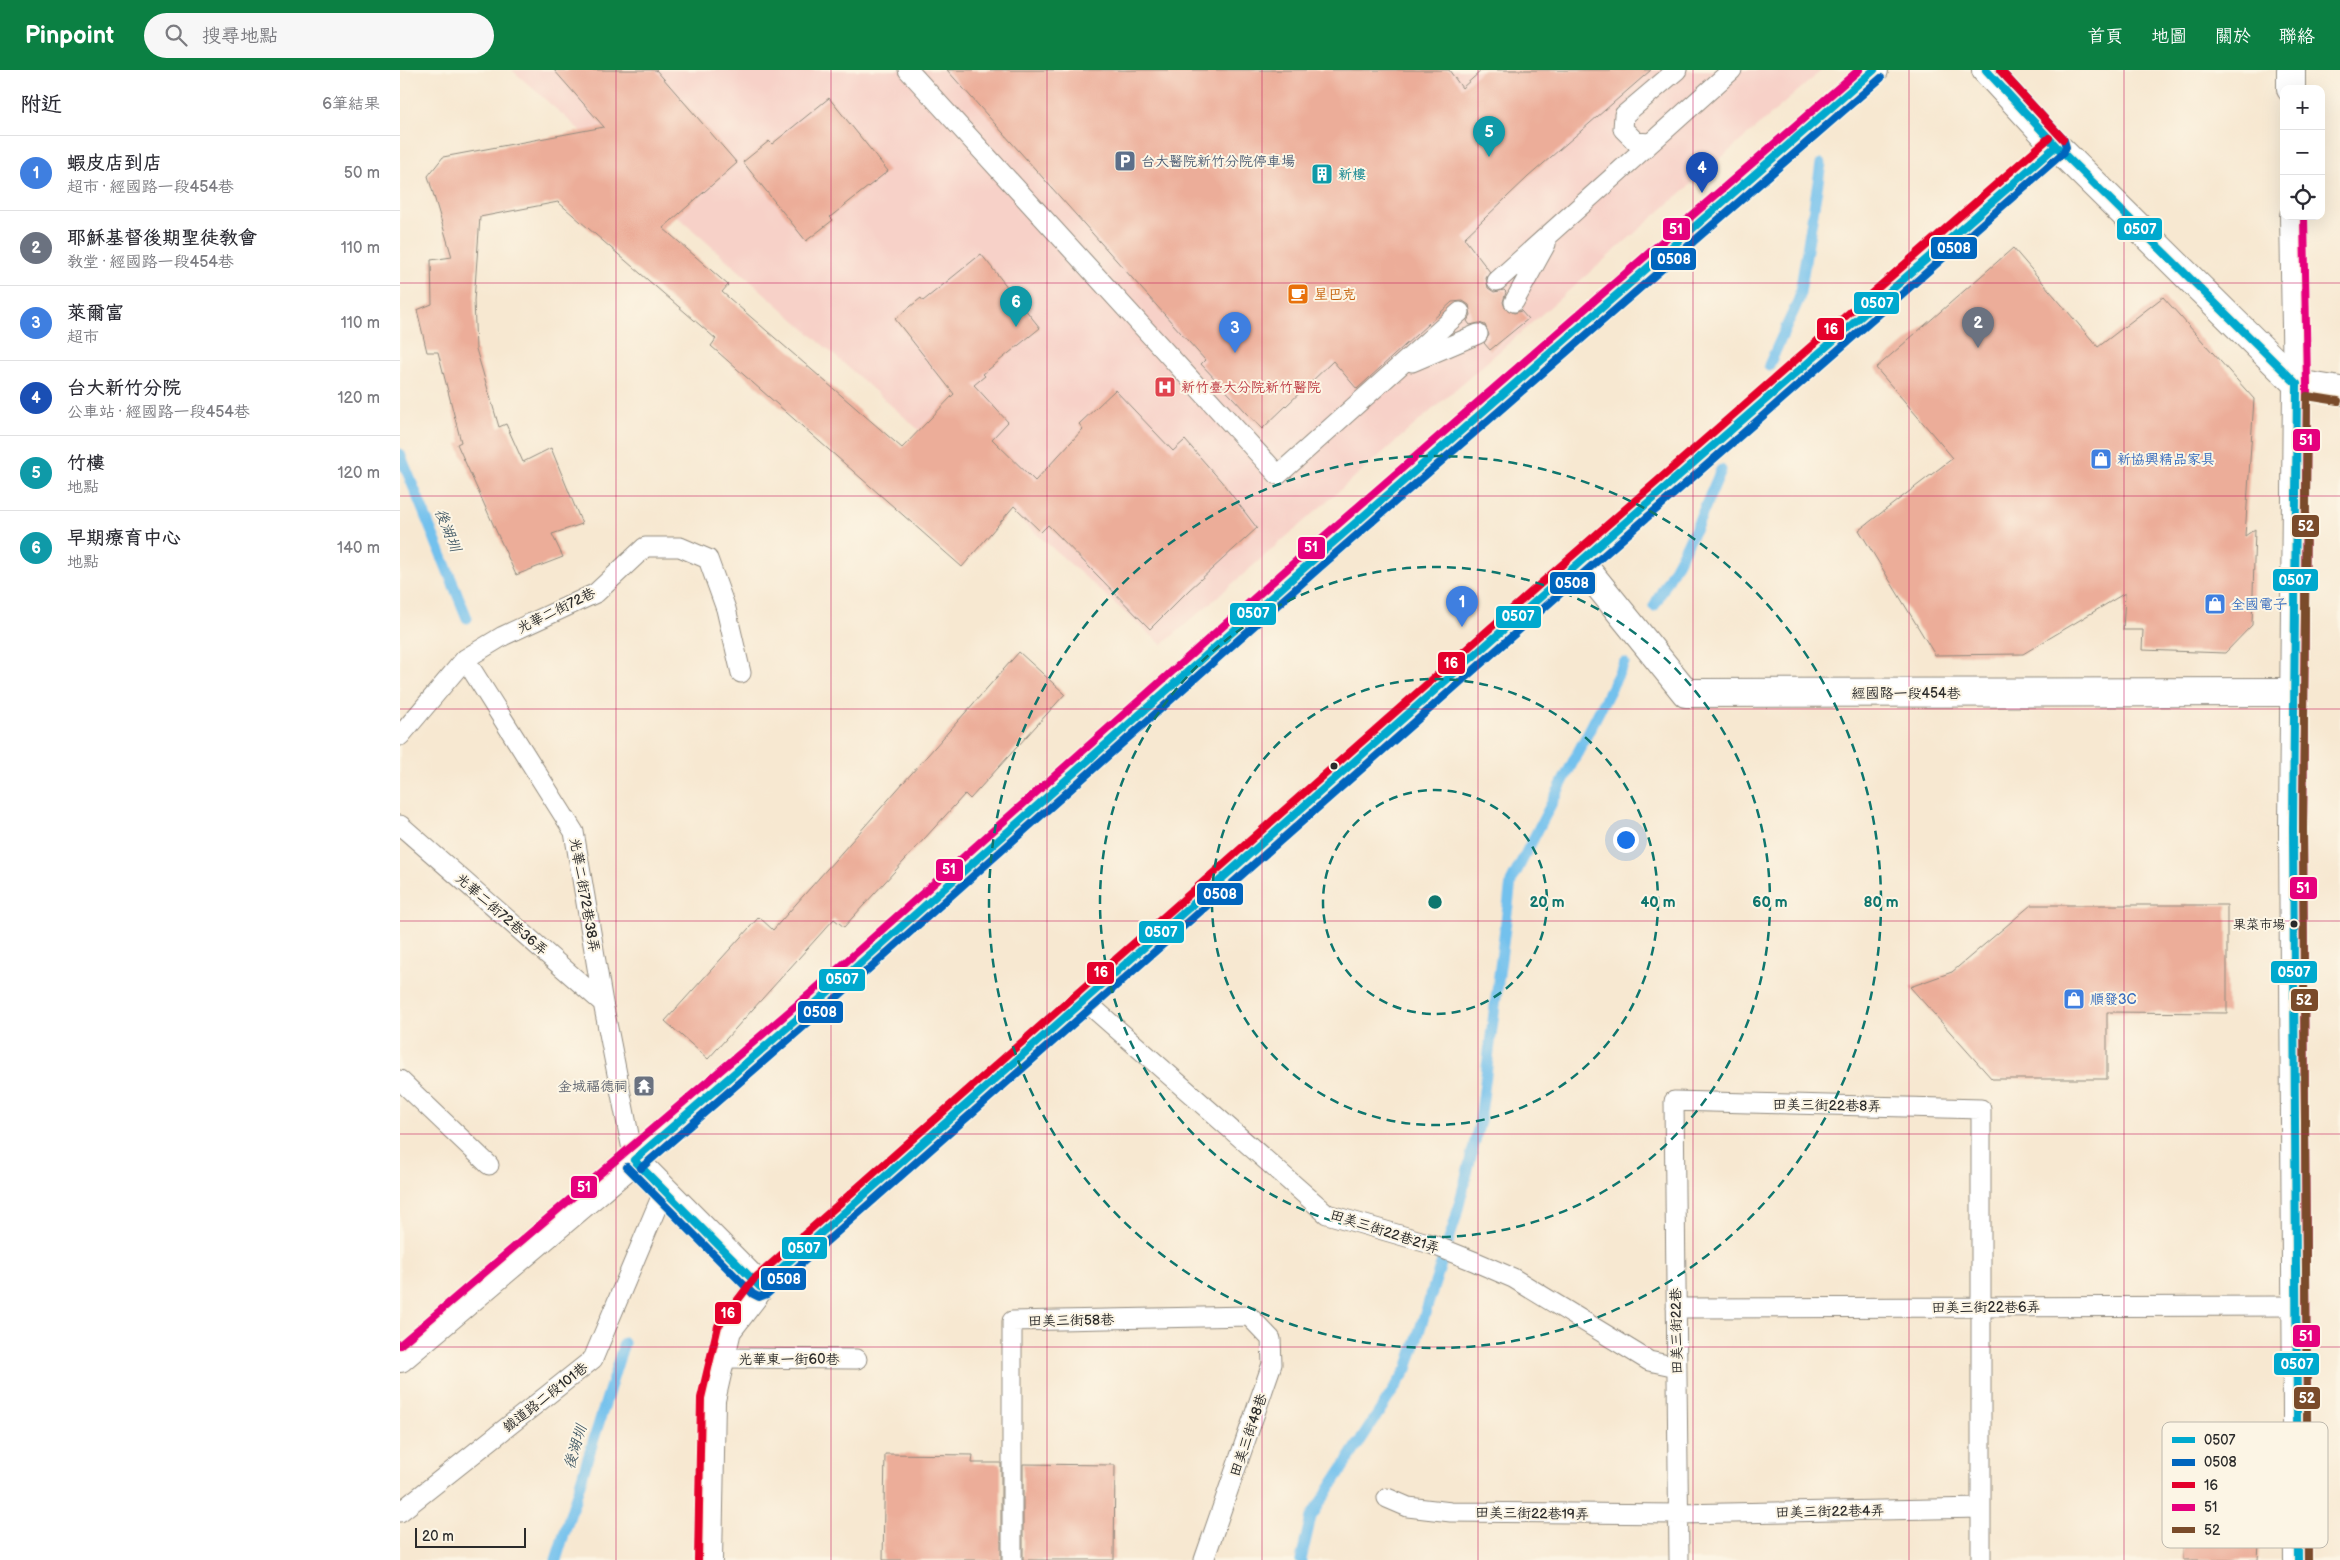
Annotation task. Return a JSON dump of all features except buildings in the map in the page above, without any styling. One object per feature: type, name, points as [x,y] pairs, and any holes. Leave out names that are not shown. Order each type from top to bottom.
[{"type":"street","points":[[400,1358],[634,1160],[818,1000],[1312,561],[1874,70]]},
{"type":"street","points":[[1986,70],[2056,146],[2297,384],[2340,391]]},
{"type":"street","points":[[2291,70],[2292,85]]},
{"type":"street","points":[[708,1560],[711,1400],[727,1330],[760,1287],[1580,562],[2056,146]]},
{"type":"street","points":[[2294,220],[2297,384],[2294,692],[2297,1422]]},
{"type":"street","name":"經國路一段454巷","points":[[1580,562],[1686,693],[2294,692]]},
{"type":"street","points":[[634,1160],[760,1287]]},
{"type":"lane","points":[[908,70],[1278,475],[1460,312]]},
{"type":"lane","points":[[1650,143],[1636,142],[1623,129],[1624,115],[1677,70]]},
{"type":"lane","points":[[1498,281],[1732,70]]},
{"type":"lane","points":[[1514,302],[1553,230]]},
{"type":"lane","points":[[1399,368],[1478,334]]},
{"type":"lane","name":"光華二街72巷","points":[[400,736],[465,659],[503,636],[596,593],[645,546],[680,547],[708,560],[726,609],[741,672]]},
{"type":"lane","name":"光華二街72巷38弄","points":[[465,659],[574,832],[634,1160]]},
{"type":"lane","name":"光華二街72巷36弄","points":[[400,824],[604,1003]]},
{"type":"lane","name":"田美三街22巷21弄","points":[[1084,1000],[1327,1214],[1431,1244],[1513,1278],[1649,1361],[1677,1367]]},
{"type":"lane","points":[[400,1080],[489,1165]]},
{"type":"lane","name":"田美三街22巷8弄","points":[[1674,1101],[1981,1109],[1981,1307]]},
{"type":"lane","name":"田美三街22巷","points":[[1674,1101],[1679,1560]]},
{"type":"lane","name":"鐵道路二段101巷","points":[[400,1512],[593,1359],[664,1190]]},
{"type":"lane","name":"田美三街22巷6弄","points":[[1676,1308],[2296,1306]]},
{"type":"lane","points":[[1981,1307],[1981,1560]]},
{"type":"lane","name":"田美三街58巷","points":[[1012,1560],[1012,1321],[1249,1316]]},
{"type":"lane","name":"田美三街48巷","points":[[1204,1560],[1272,1364],[1270,1339],[1249,1316]]},
{"type":"lane","name":"光華東一街60巷","points":[[721,1358],[857,1359]]},
{"type":"lane","name":"田美三街22巷19弄","points":[[1387,1498],[1408,1507],[1451,1512],[1679,1514]]},
{"type":"lane","name":"田美三街22巷4弄","points":[[1679,1514],[1981,1508]]},
{"type":"shaded area","name":"新竹臺大分院新竹醫院","points":[[512,70],[1822,70],[1162,645]]},
{"type":"waterway","points":[[1769,365],[1799,299],[1821,164]]},
{"type":"waterway","name":"後湖圳","points":[[400,454],[467,618]]},
{"type":"waterway","points":[[1654,606],[1697,526],[1721,470]]},
{"type":"waterway","points":[[1301,1560],[1311,1517],[1407,1369],[1455,1221],[1480,1121],[1511,882],[1624,663]]},
{"type":"waterway","name":"後湖圳","points":[[556,1560],[624,1343]]},
{"type":"transit line","name":"51","points":[[400,1345],[812,992],[1305,553],[1859,70]]},
{"type":"transit line","name":"0507","points":[[634,1160],[819,1000],[1312,561],[1874,70]]},
{"type":"transit line","name":"0507","points":[[1986,70],[2056,146],[2297,384]]},
{"type":"transit line","name":"0508","points":[[627,1167],[753,1294],[759,1297],[767,1294],[1587,570],[2063,153],[2066,147],[2064,140],[2000,70]]},
{"type":"transit line","name":"16","points":[[2000,70],[2063,139]]},
{"type":"transit line","name":"0508","points":[[641,1168],[826,1007],[1319,568],[1881,78]]},
{"type":"transit line","name":"16","points":[[698,1560],[701,1398],[718,1326],[753,1280],[1573,555],[2049,138]]},
{"type":"transit line","name":"0507","points":[[634,1160],[760,1287],[1580,562],[2056,146]]},
{"type":"transit line","name":"51","points":[[2304,220],[2307,384],[2303,829],[2307,1422]]},
{"type":"transit line","name":"0507","points":[[2297,384],[2293,829],[2297,1422]]},
{"type":"transit line","name":"52","points":[[2307,1422],[2303,829],[2307,396],[2338,401]]},
{"type":"transit line","name":"0507","points":[[2298,1548],[2298,1560]]},
{"type":"transit line","name":"51","points":[[2308,1548],[2308,1560]]},
{"type":"transit line","name":"52","points":[[2308,1548],[2308,1560]]},
{"type":"place","name":"竹樓","points":[[1489,157]]},
{"type":"place","name":"台大醫院新竹分院停車場","points":[[1125,161]]},
{"type":"place","name":"新樓","points":[[1322,174]]},
{"type":"place","name":"台大新竹分院","points":[[1702,193]]},
{"type":"place","name":"星巴克","points":[[1298,294]]},
{"type":"place","name":"早期療育中心","points":[[1016,327]]},
{"type":"place","name":"耶穌基督後期聖徒教會","points":[[1978,348]]},
{"type":"place","name":"萊爾富","points":[[1235,353]]},
{"type":"place","name":"新竹臺大分院新竹醫院","points":[[1165,387]]},
{"type":"place","name":"新協興精品家具","points":[[2101,459]]},
{"type":"place","name":"全國電子","points":[[2215,604]]},
{"type":"place","name":"蝦皮店到店","points":[[1462,627]]},
{"type":"place","name":"果菜市場","points":[[2294,924]]},
{"type":"place","name":"順發3C","points":[[2074,999]]},
{"type":"place","name":"金城福德祠","points":[[644,1086]]}]
